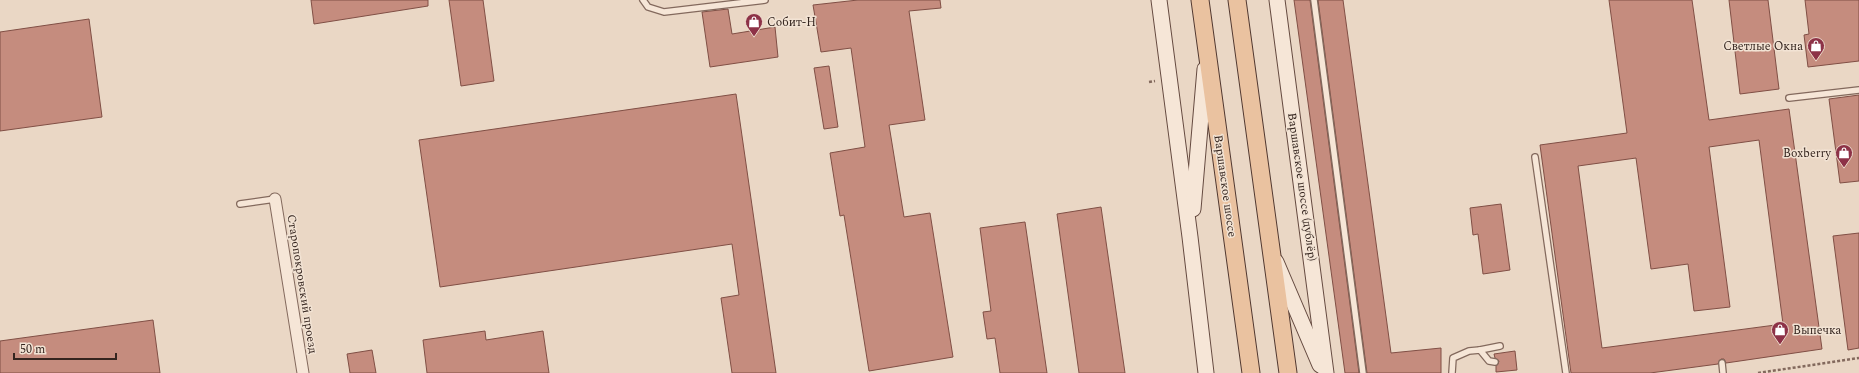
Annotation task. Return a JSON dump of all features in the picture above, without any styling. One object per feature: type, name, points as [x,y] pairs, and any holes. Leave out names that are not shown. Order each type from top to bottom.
[{"type":"main road","points":[[1159,0],[1206,373]]},
{"type":"main road","name":"Варшавское шоссе","points":[[1200,0],[1251,373]]},
{"type":"main road","points":[[1237,0],[1288,373]]},
{"type":"main road","name":"Варшавское шоссе (дублёр)","points":[[1277,0],[1325,373]]},
{"type":"main road","points":[[1190,237],[1207,52]]},
{"type":"main road","points":[[1271,249],[1325,373]]},
{"type":"street","name":"Старопокровский проезд","points":[[275,199],[303,373]]},
{"type":"lane","points":[[643,0],[648,6],[664,12],[765,0]]},
{"type":"lane","points":[[1314,0],[1363,373]]},
{"type":"lane","points":[[1789,98],[1859,90]]},
{"type":"lane","points":[[1535,157],[1566,373]]},
{"type":"lane","points":[[240,204],[275,199]]},
{"type":"lane","points":[[1452,373],[1454,358],[1469,351],[1500,346]]},
{"type":"lane","points":[[1480,350],[1489,361],[1495,362]]},
{"type":"lane","points":[[1722,363],[1723,373]]},
{"type":"path","points":[[1758,373],[1859,358]]},
{"type":"building","points":[[311,0],[428,0],[428,6],[314,24]]},
{"type":"building","points":[[449,0],[483,0],[494,81],[461,86]]},
{"type":"building","points":[[858,0],[940,0],[941,8],[909,11],[925,120],[889,125],[904,217],[930,213],[953,357],[869,371],[844,215],[840,216],[830,153],[865,147],[851,48],[821,52],[813,5]]},
{"type":"building","points":[[1294,0],[1310,0],[1359,373],[1345,373]]},
{"type":"building","points":[[1318,0],[1343,0],[1391,353],[1441,348],[1441,373],[1367,373]]},
{"type":"building","points":[[1609,0],[1692,0],[1709,120],[1789,109],[1822,349],[1726,363],[1724,359],[1721,359],[1718,364],[1650,373],[1571,373],[1540,145],[1627,133]],"holes":[[[1759,140],[1783,324],[1602,348],[1578,166],[1636,158],[1651,269],[1688,264],[1694,311],[1730,307],[1709,147]]]},
{"type":"building","points":[[1729,0],[1768,0],[1779,89],[1740,94]]},
{"type":"building","points":[[1805,0],[1859,0],[1859,61],[1808,67],[1804,35],[1809,34]]},
{"type":"building","points":[[728,9],[732,34],[775,27],[778,57],[710,67],[702,12]]},
{"type":"building","points":[[89,19],[102,117],[0,131],[0,32]]},
{"type":"building","points":[[829,66],[838,127],[824,129],[814,68]]},
{"type":"building","points":[[736,94],[776,373],[732,373],[721,298],[739,295],[732,244],[440,287],[419,140]]},
{"type":"building","points":[[1859,95],[1859,181],[1840,183],[1829,99]]},
{"type":"building","points":[[1501,204],[1510,270],[1483,274],[1478,234],[1473,235],[1470,208]]},
{"type":"building","points":[[1101,207],[1125,373],[1079,373],[1057,214]]},
{"type":"building","points":[[1025,222],[1047,373],[1000,373],[995,338],[987,339],[983,312],[991,311],[980,228]]},
{"type":"building","points":[[1859,233],[1859,348],[1848,350],[1833,236]]},
{"type":"building","points":[[153,320],[160,373],[0,373],[0,341]]},
{"type":"building","points":[[485,331],[486,340],[543,331],[549,373],[427,373],[423,340]]},
{"type":"building","points":[[372,350],[376,373],[350,373],[347,354]]},
{"type":"building","points":[[1515,351],[1517,370],[1496,372],[1496,366],[1499,361],[1495,358],[1494,354]]},
{"type":"place","name":"Собит-Н","points":[[754,37]]},
{"type":"place","name":"Светлые Окна","points":[[1816,61]]},
{"type":"place","name":"Boxberry","points":[[1844,168]]},
{"type":"place","name":"Выпечка","points":[[1780,345]]}]
